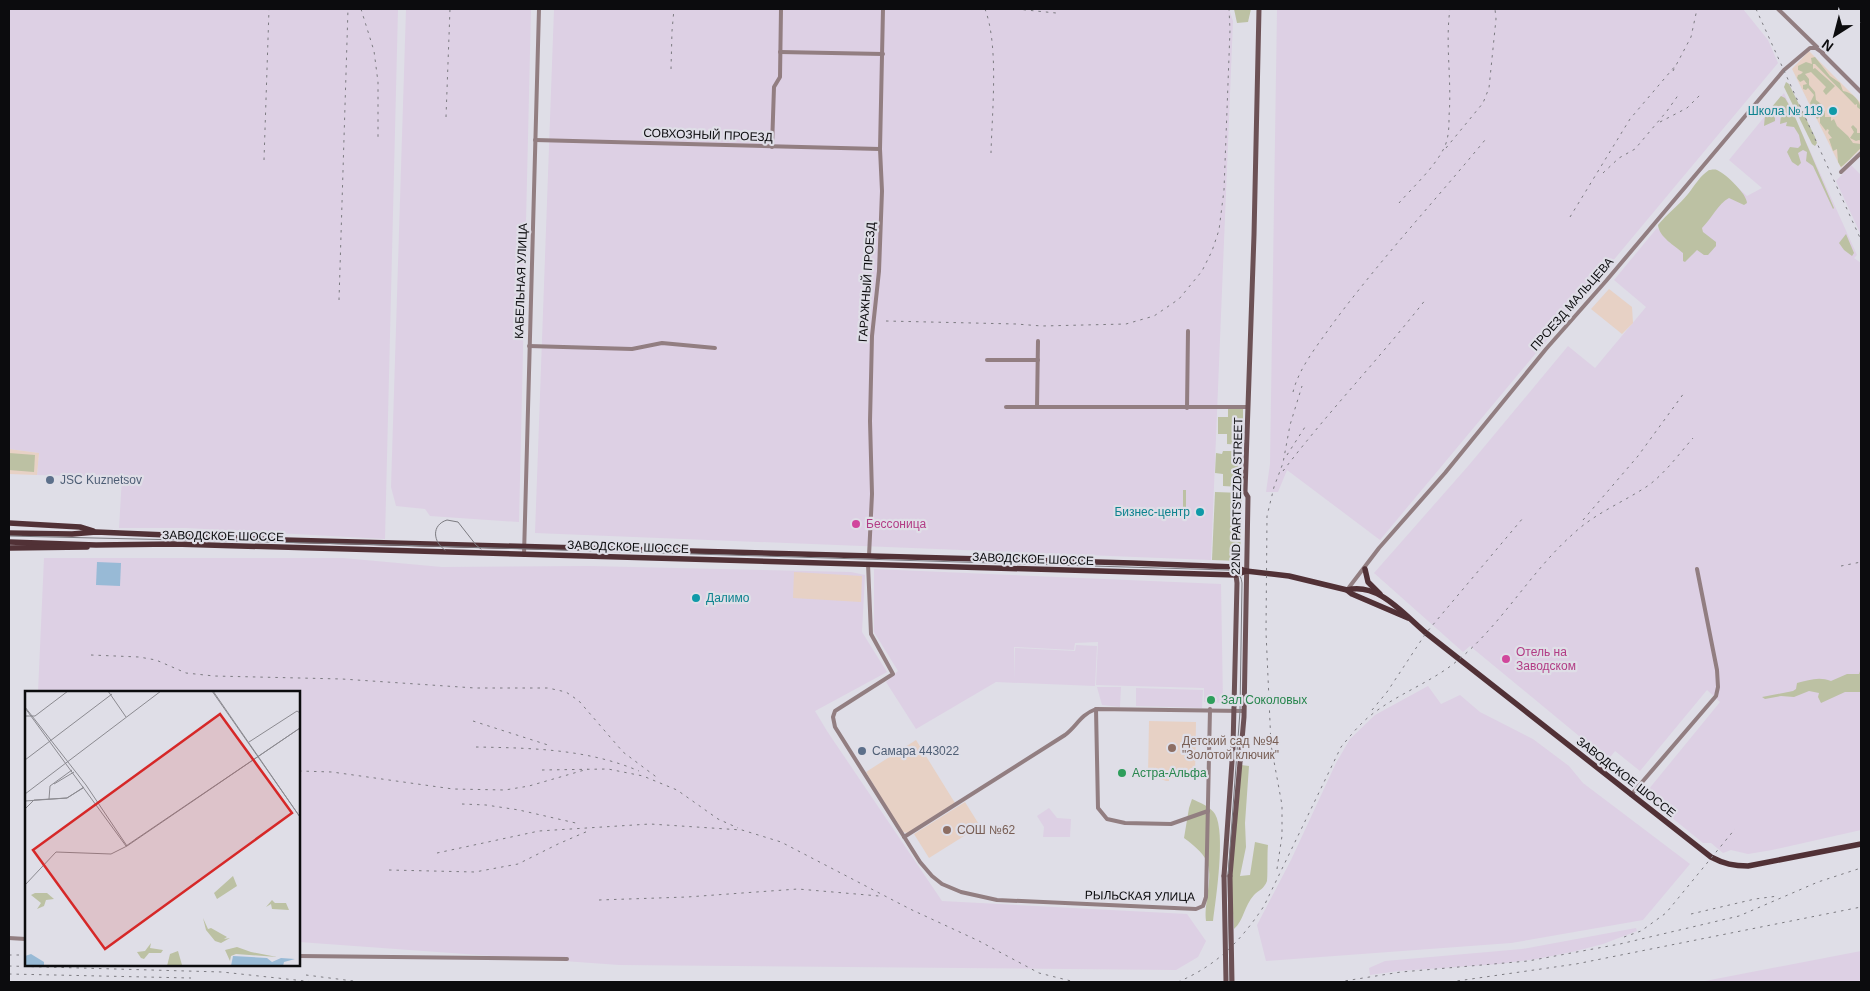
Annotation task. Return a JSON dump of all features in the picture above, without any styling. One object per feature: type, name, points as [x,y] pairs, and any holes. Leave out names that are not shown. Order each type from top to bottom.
[{"type":"main road","name":"22ND PARTS'EZDA STREET","points":[[1232,982],[1227,876],[1244,711],[1248,497],[1245,492],[1254,235],[1258,9]]},
{"type":"main road","points":[[9,523],[80,527],[96,532]]},
{"type":"main road","name":"ЗАВОДСКОЕ ШОССЕ","points":[[9,533],[72,534],[96,532],[395,543],[1235,567],[1246,571],[1289,576],[1347,590],[1352,594],[1408,618]]},
{"type":"main road","points":[[174,536],[174,544]]},
{"type":"main road","name":"ЗАВОДСКОЕ ШОССЕ","points":[[9,542],[96,545],[174,544],[1236,575],[1246,571]]},
{"type":"main road","points":[[395,543],[396,551]]},
{"type":"main road","points":[[9,548],[85,548],[96,545]]},
{"type":"main road","points":[[868,564],[869,556]]},
{"type":"main road","points":[[1058,562],[1058,570]]},
{"type":"main road","points":[[1365,569],[1368,582],[1380,594]]},
{"type":"main road","name":"22ND PARTS'EZDA STREET","points":[[1226,982],[1224,930],[1233,747],[1236,575]]},
{"type":"main road","name":"ЗАВОДСКОЕ ШОССЕ","points":[[1347,590],[1355,588],[1380,594],[1402,610],[1408,618],[1711,857],[1728,865],[1748,866],[1861,844]]},
{"type":"street","name":"КАБЕЛЬНАЯ УЛИЦА","points":[[524,555],[539,9]]},
{"type":"street","points":[[772,147],[774,87],[780,77],[781,9]]},
{"type":"street","name":"ГАРАЖНЫЙ ПРОЕЗД","points":[[869,556],[872,494],[870,421],[872,336],[879,271],[882,191],[880,149],[883,9]]},
{"type":"street","points":[[1778,9],[1861,92]]},
{"type":"street","name":"ПРОЕЗД МАЛЬЦЕВА","points":[[1347,590],[1540,356],[1606,281],[1784,70],[1810,48],[1816,48],[1823,53]]},
{"type":"street","points":[[780,52],[883,54]]},
{"type":"street","name":"СОВХОЗНЫЙ ПРОЕЗД","points":[[535,140],[880,149]]},
{"type":"street","points":[[1841,172],[1861,153]]},
{"type":"street","points":[[1187,408],[1188,331]]},
{"type":"street","points":[[1037,407],[1038,341]]},
{"type":"street","points":[[529,346],[632,349],[662,343],[715,348]]},
{"type":"street","points":[[987,360],[1038,360]]},
{"type":"street","points":[[1006,406],[1248,407]]},
{"type":"street","name":"РЫЛЬСКАЯ УЛИЦА","points":[[868,564],[871,634],[892,674],[835,711],[833,717],[835,727],[920,862],[942,884],[960,892],[1008,902],[1196,910],[1203,906],[1206,897],[1210,709]]},
{"type":"street","points":[[1631,795],[1716,696],[1718,687],[1716,670],[1698,569]]},
{"type":"street","points":[[904,837],[1073,730],[1080,718],[1096,709],[1210,709],[1244,711]]},
{"type":"street","points":[[1096,709],[1098,808],[1107,819],[1125,823],[1171,824],[1208,812]]},
{"type":"street","points":[[9,938],[25,939]]},
{"type":"street","points":[[300,956],[567,959]]},
{"type":"shaded area","points":[[9,9],[398,9],[385,539],[186,528],[119,528],[122,477],[37,475],[39,453],[9,449]]},
{"type":"shaded area","points":[[406,9],[531,9],[519,522],[430,516],[425,509],[396,506],[391,487]]},
{"type":"shaded area","points":[[554,9],[1229,9],[1233,21],[1211,560],[535,533]]},
{"type":"shaded area","points":[[1277,9],[1743,9],[1768,40],[1778,63],[1380,540],[1287,470],[1278,492],[1266,492],[1270,464]]},
{"type":"shaded area","points":[[1809,51],[1861,103],[1861,149],[1841,168],[1792,69]]},
{"type":"shaded area","points":[[1784,93],[1857,255],[1854,258],[1861,263],[1861,830],[1748,854],[1731,850],[1723,853],[1711,843],[1703,843],[1644,795],[1720,702],[1707,690],[1640,771],[1615,751],[1608,760],[1470,646],[1463,652],[1374,573],[1469,465],[1568,346],[1595,368],[1646,307],[1614,280],[1657,228],[1682,249],[1735,185],[1747,196],[1762,188],[1729,160]]},
{"type":"shaded area","points":[[1851,165],[1861,175],[1861,235],[1836,181]]},
{"type":"shaded area","points":[[1609,289],[1632,307],[1633,323],[1622,334],[1591,309]]},
{"type":"shaded area","points":[[9,449],[39,453],[37,475],[9,474]]},
{"type":"shaded area","points":[[44,558],[343,558],[442,567],[589,566],[851,572],[865,575],[862,632],[887,672],[815,711],[942,901],[1187,914],[1206,941],[1198,957],[1176,970],[619,965],[300,942],[300,691],[38,691]]},
{"type":"shaded area","points":[[874,569],[1221,584],[1223,703],[1204,702],[1204,688],[1096,685],[1098,642],[1075,643],[1074,650],[1014,647],[1014,679],[1015,648],[1075,651],[1076,645],[1097,646],[1095,686],[996,682],[916,729],[886,682],[898,671],[874,632]]},
{"type":"shaded area","points":[[794,572],[862,576],[861,602],[793,598]]},
{"type":"shaded area","points":[[1428,686],[1441,704],[1460,695],[1480,712],[1533,739],[1569,766],[1583,783],[1690,864],[1643,920],[1511,943],[1266,961],[1257,925],[1291,860],[1336,763],[1350,739],[1375,715]]},
{"type":"shaded area","points":[[1097,687],[1121,687],[1120,707],[1102,705]]},
{"type":"shaded area","points":[[1136,688],[1203,690],[1202,708],[1136,706]]},
{"type":"shaded area","name":"Детский сад №94 \"Золотой ключик\"","points":[[1149,721],[1196,722],[1195,779],[1169,778],[1169,781],[1166,781],[1148,774]]},
{"type":"shaded area","points":[[916,740],[955,803],[908,833],[902,832],[866,772]]},
{"type":"shaded area","name":"СОШ №62","points":[[965,802],[980,826],[929,858],[914,834]]},
{"type":"shaded area","points":[[1049,808],[1057,818],[1071,819],[1070,837],[1043,837],[1044,827],[1037,816]]},
{"type":"shaded area","points":[[1636,928],[1637,931],[1603,944],[1536,959],[1370,975],[1369,968],[1385,961],[1522,949]]},
{"type":"shaded area","points":[[1861,951],[1861,982],[1700,982]]},
{"type":"green space","points":[[1234,9],[1251,9],[1248,22],[1237,23]]},
{"type":"green space","points":[[1815,57],[1830,76],[1840,83],[1843,91],[1850,93],[1855,98],[1861,110],[1815,64],[1813,64],[1813,69],[1815,68],[1835,86],[1826,95],[1823,91],[1826,87],[1811,72],[1805,74],[1809,79],[1809,85],[1815,92],[1816,100],[1821,104],[1820,106],[1813,107],[1811,105],[1810,103],[1814,95],[1808,88],[1806,90],[1803,89],[1803,85],[1807,84],[1804,80],[1800,82],[1797,78],[1803,72],[1798,70],[1798,66],[1806,62],[1812,64],[1811,58]]},
{"type":"green space","points":[[1786,82],[1789,84],[1815,137],[1817,143],[1815,146],[1812,144],[1784,87]]},
{"type":"green space","points":[[1781,96],[1785,98],[1792,110],[1833,209],[1813,166],[1806,161],[1807,152],[1803,150],[1798,153],[1801,163],[1798,166],[1792,162],[1787,152],[1790,147],[1798,148],[1801,145],[1799,135],[1794,127],[1786,126],[1787,122],[1780,124],[1781,115],[1777,110],[1771,113],[1775,121],[1764,126],[1765,115]]},
{"type":"green space","points":[[1813,111],[1825,111],[1825,117],[1831,117],[1831,121],[1834,119],[1837,126],[1853,143],[1861,144],[1861,148],[1841,167],[1838,162],[1837,149],[1833,151],[1829,139],[1832,138],[1828,133],[1829,130],[1827,129],[1826,131],[1820,123],[1820,117],[1817,119]]},
{"type":"green space","points":[[1853,125],[1857,129],[1857,133],[1861,133],[1861,141],[1850,138],[1854,132],[1851,127]]},
{"type":"green space","points":[[1709,170],[1721,172],[1740,190],[1747,203],[1744,205],[1729,198],[1722,204],[1702,228],[1703,232],[1716,242],[1716,246],[1708,255],[1704,255],[1697,250],[1685,262],[1683,261],[1683,253],[1664,237],[1658,225]]},
{"type":"green space","points":[[1846,234],[1854,253],[1852,256],[1839,243]]},
{"type":"green space","points":[[1228,408],[1243,408],[1243,445],[1227,444],[1227,434],[1218,434],[1218,417],[1228,417]]},
{"type":"green space","points":[[1223,451],[1242,451],[1240,487],[1223,486],[1223,474],[1215,473],[1216,453],[1222,454]]},
{"type":"green space","points":[[9,453],[35,455],[34,472],[9,470]]},
{"type":"green space","points":[[1183,490],[1186,490],[1186,520],[1183,520]]},
{"type":"green space","points":[[1215,492],[1242,493],[1240,561],[1212,560]]},
{"type":"green space","points":[[1861,668],[1861,692],[1845,692],[1821,703],[1818,697],[1819,693],[1809,691],[1794,697],[1781,696],[1765,699],[1762,697],[1793,691],[1796,689],[1797,683],[1818,679],[1831,681],[1847,674],[1859,674]]},
{"type":"green space","points":[[1241,765],[1249,766],[1245,823],[1246,847],[1240,876],[1250,875],[1255,842],[1268,845],[1267,881],[1251,899],[1234,929],[1231,881]]},
{"type":"green space","points":[[1192,799],[1211,809],[1218,823],[1220,850],[1213,921],[1206,921],[1209,878],[1207,864],[1200,851],[1184,838]]},
{"type":"water","points":[[97,562],[121,563],[120,586],[96,585]]},
{"type":"tram line","points":[[445,550],[438,543],[436,530],[442,522],[447,520],[458,522],[481,549]]},
{"type":"tram line","points":[[9,536],[395,545],[1235,571],[1239,574],[1242,583],[1240,711],[1228,876],[1230,982]]},
{"type":"railway","points":[[264,160],[269,9]]},
{"type":"railway","points":[[339,300],[348,9]]},
{"type":"railway","points":[[361,9],[374,51],[378,82],[378,138]]},
{"type":"railway","points":[[446,117],[450,9]]},
{"type":"railway","points":[[671,69],[674,9]]},
{"type":"railway","points":[[985,9],[992,41],[993,60],[991,153]]},
{"type":"railway","points":[[1016,9],[1056,13]]},
{"type":"railway","points":[[886,321],[1042,326],[1126,324],[1154,316],[1179,299],[1202,271],[1212,251],[1219,230],[1224,190],[1230,30],[1229,9]]},
{"type":"railway","points":[[1399,203],[1424,176],[1445,146],[1449,127],[1450,103],[1448,35],[1450,9]]},
{"type":"railway","points":[[1446,148],[1483,103],[1489,88],[1496,19],[1495,9]]},
{"type":"railway","points":[[1673,71],[1691,37],[1697,9]]},
{"type":"railway","points":[[1756,9],[1861,240]]},
{"type":"railway","points":[[1570,217],[1630,119],[1676,65]]},
{"type":"railway","points":[[1603,173],[1619,158],[1635,149],[1679,94]]},
{"type":"railway","points":[[1660,122],[1687,108],[1700,95]]},
{"type":"railway","points":[[1293,392],[1309,358],[1349,302],[1485,140]]},
{"type":"railway","points":[[1283,471],[1426,299]]},
{"type":"railway","points":[[1277,869],[1282,836],[1282,805],[1271,745],[1266,632],[1267,516],[1274,487],[1283,463],[1290,425],[1302,386]]},
{"type":"railway","points":[[1583,520],[1638,456],[1684,393]]},
{"type":"railway","points":[[1287,455],[1305,427]]},
{"type":"railway","points":[[1178,982],[1216,960],[1237,941],[1255,919],[1264,906],[1341,747],[1356,729],[1384,706],[1452,665],[1500,618],[1557,549],[1573,534],[1600,514],[1649,485],[1667,469],[1693,438]]},
{"type":"railway","points":[[1372,710],[1387,692],[1426,633],[1523,518]]},
{"type":"railway","points":[[1841,566],[1861,562]]},
{"type":"railway","points":[[91,655],[139,657],[156,660],[186,673],[214,676],[342,679],[475,688],[548,688],[566,692],[579,701],[623,752],[659,779]]},
{"type":"railway","points":[[473,721],[548,745]]},
{"type":"railway","points":[[476,747],[559,751],[599,758],[639,771]]},
{"type":"railway","points":[[300,771],[332,772],[453,789],[505,790],[529,786],[588,769]]},
{"type":"railway","points":[[542,770],[608,769],[643,776],[677,790],[718,819],[738,828]]},
{"type":"railway","points":[[462,804],[486,805],[519,810],[580,824]]},
{"type":"railway","points":[[437,853],[539,831],[650,824],[742,830],[781,842],[1039,973],[1075,982]]},
{"type":"railway","points":[[1624,937],[1641,931],[1666,913],[1735,829]]},
{"type":"railway","points":[[389,870],[475,872],[518,864],[588,831]]},
{"type":"railway","points":[[1338,982],[1401,972],[1528,961],[1620,944],[1739,916],[1818,882],[1861,868]]},
{"type":"railway","points":[[599,900],[687,897],[798,889],[879,896]]},
{"type":"railway","points":[[1691,914],[1755,899],[1778,896]]},
{"type":"railway","points":[[1450,982],[1576,964],[1861,907]]},
{"type":"railway","points":[[9,955],[25,955]]},
{"type":"railway","points":[[9,966],[222,972],[314,982]]},
{"type":"railway","points":[[9,974],[191,978]]},
{"type":"railway","points":[[306,975],[361,982]]},
{"type":"place","name":"Школа № 119","points":[[1833,111]]},
{"type":"place","name":"JSC Kuznetsov","points":[[50,480]]},
{"type":"place","name":"Бизнес-центр","points":[[1200,512]]},
{"type":"place","name":"Бессоница","points":[[856,524]]},
{"type":"place","name":"Далимо","points":[[696,598]]},
{"type":"place","name":"Отель на Заводском","points":[[1506,659]]},
{"type":"place","name":"Зал Соколовых","points":[[1211,700]]},
{"type":"place","name":"Детский сад №94 \"Золотой ключик\"","points":[[1172,748]]},
{"type":"place","name":"Самара 443022","points":[[862,751]]},
{"type":"place","name":"Астра-Альфа","points":[[1122,773]]},
{"type":"place","name":"СОШ №62","points":[[947,830]]}]
